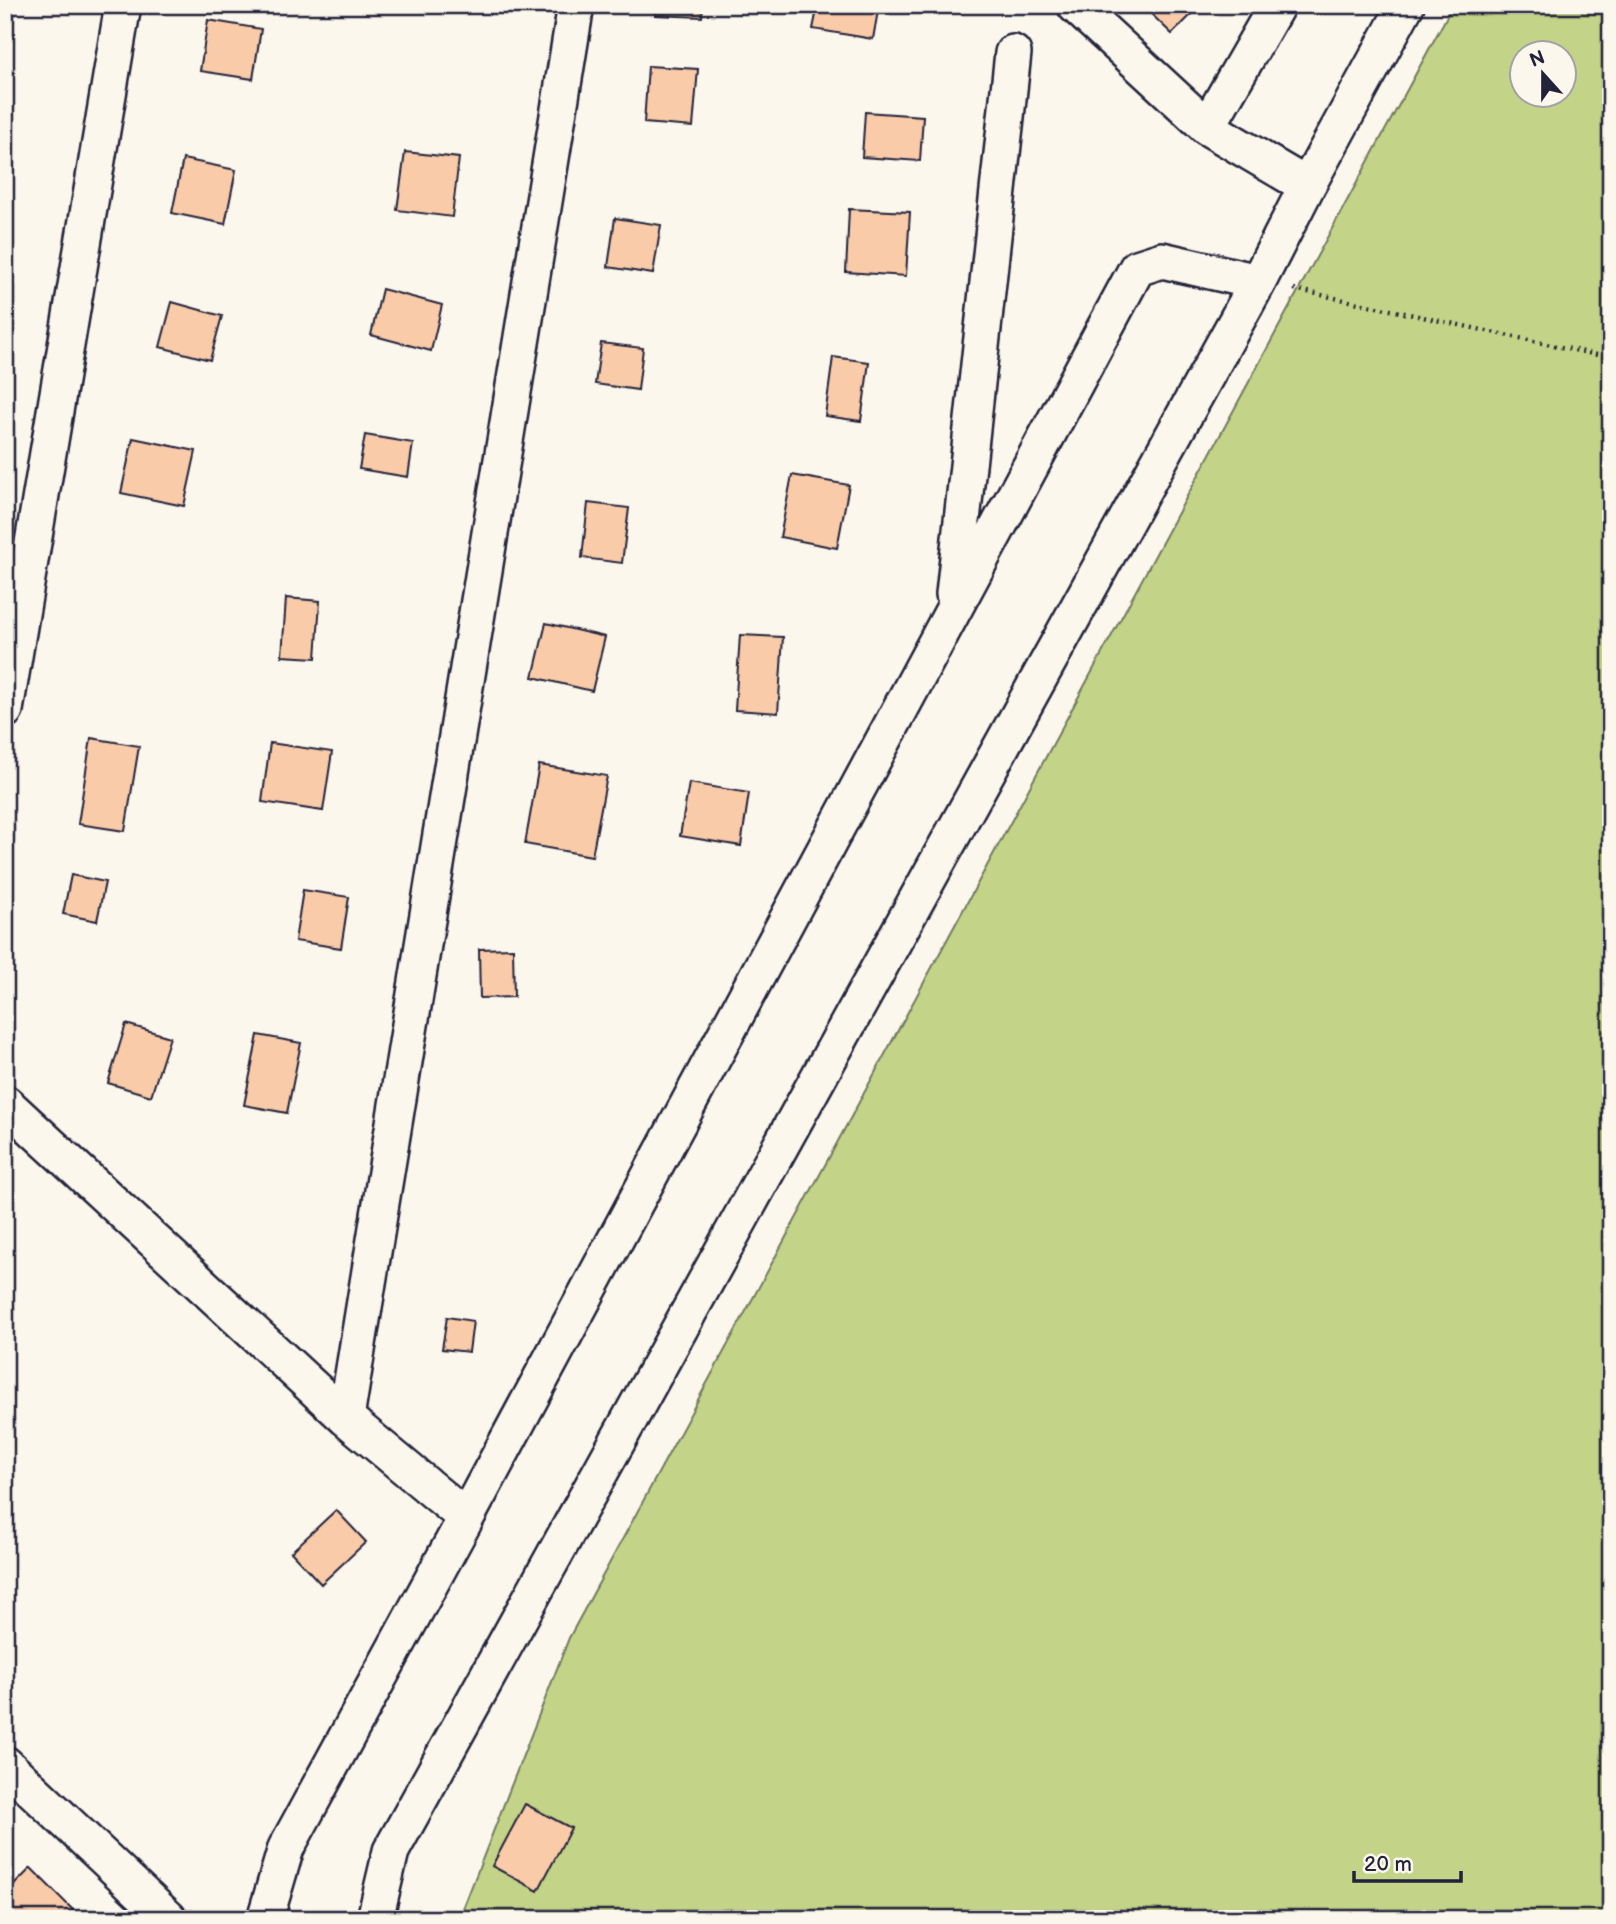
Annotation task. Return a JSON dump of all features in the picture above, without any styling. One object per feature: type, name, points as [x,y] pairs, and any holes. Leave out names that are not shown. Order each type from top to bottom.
[{"type":"street","points":[[5,710],[123,5]]},
{"type":"street","points":[[346,1418],[576,5]]},
{"type":"street","points":[[1075,5],[1207,127],[1307,186]]},
{"type":"street","points":[[1207,127],[1278,5]]},
{"type":"street","points":[[375,1919],[391,1852],[1258,282],[1406,5]]},
{"type":"street","points":[[952,612],[1013,53]]},
{"type":"street","points":[[265,1919],[286,1849],[1138,268],[1163,260],[1258,282]]},
{"type":"street","points":[[5,1103],[346,1418],[466,1518]]},
{"type":"street","points":[[7,1769],[169,1919]]},
{"type":"path","points":[[1258,282],[1611,358]]},
{"type":"green space","points":[[1453,5],[1611,5],[1611,1919],[459,1919],[569,1638]]},
{"type":"building","points":[[656,5],[703,5],[702,17],[655,15]]},
{"type":"building","points":[[818,5],[879,5],[873,39],[813,29]]},
{"type":"building","points":[[1201,5],[1172,34],[1144,7]]},
{"type":"building","points":[[208,20],[261,29],[253,79],[200,71]]},
{"type":"building","points":[[648,66],[698,69],[693,127],[644,123]]},
{"type":"building","points":[[865,112],[923,116],[920,161],[862,157]]},
{"type":"building","points":[[405,152],[459,158],[452,217],[397,210]]},
{"type":"building","points":[[183,159],[236,170],[225,224],[172,213]]},
{"type":"building","points":[[849,209],[910,212],[906,276],[846,272]]},
{"type":"building","points":[[615,218],[661,225],[653,274],[608,267]]},
{"type":"building","points":[[382,289],[442,305],[431,351],[371,335]]},
{"type":"building","points":[[172,302],[222,316],[210,360],[160,347]]},
{"type":"building","points":[[601,343],[643,348],[638,390],[595,384]]},
{"type":"building","points":[[833,357],[869,362],[861,421],[825,416]]},
{"type":"building","points":[[365,435],[413,443],[408,477],[359,469]]},
{"type":"building","points":[[133,438],[196,451],[184,506],[121,493]]},
{"type":"building","points":[[792,475],[849,485],[837,548],[780,537]]},
{"type":"building","points":[[588,503],[629,508],[622,563],[582,558]]},
{"type":"building","points":[[286,598],[320,601],[316,658],[282,656]]},
{"type":"building","points":[[546,623],[605,637],[592,691],[533,677]]},
{"type":"building","points":[[740,635],[783,637],[778,713],[735,710]]},
{"type":"building","points":[[91,738],[139,746],[125,831],[78,824]]},
{"type":"building","points":[[270,743],[332,752],[323,811],[262,802]]},
{"type":"building","points":[[539,765],[607,776],[592,856],[525,844]]},
{"type":"building","points":[[689,783],[749,793],[741,846],[680,836]]},
{"type":"building","points":[[71,875],[105,882],[97,921],[63,914]]},
{"type":"building","points":[[303,890],[349,897],[341,948],[295,941]]},
{"type":"building","points":[[513,948],[514,997],[480,998],[479,949]]},
{"type":"building","points":[[126,1024],[170,1037],[151,1096],[108,1083]]},
{"type":"building","points":[[258,1035],[301,1043],[287,1113],[244,1105]]},
{"type":"building","points":[[447,1317],[473,1321],[469,1352],[442,1349]]},
{"type":"building","points":[[336,1510],[366,1542],[321,1584],[291,1552]]},
{"type":"building","points":[[525,1804],[571,1828],[538,1891],[492,1866]]},
{"type":"building","points":[[31,1868],[82,1919],[5,1919],[5,1894]]}]
